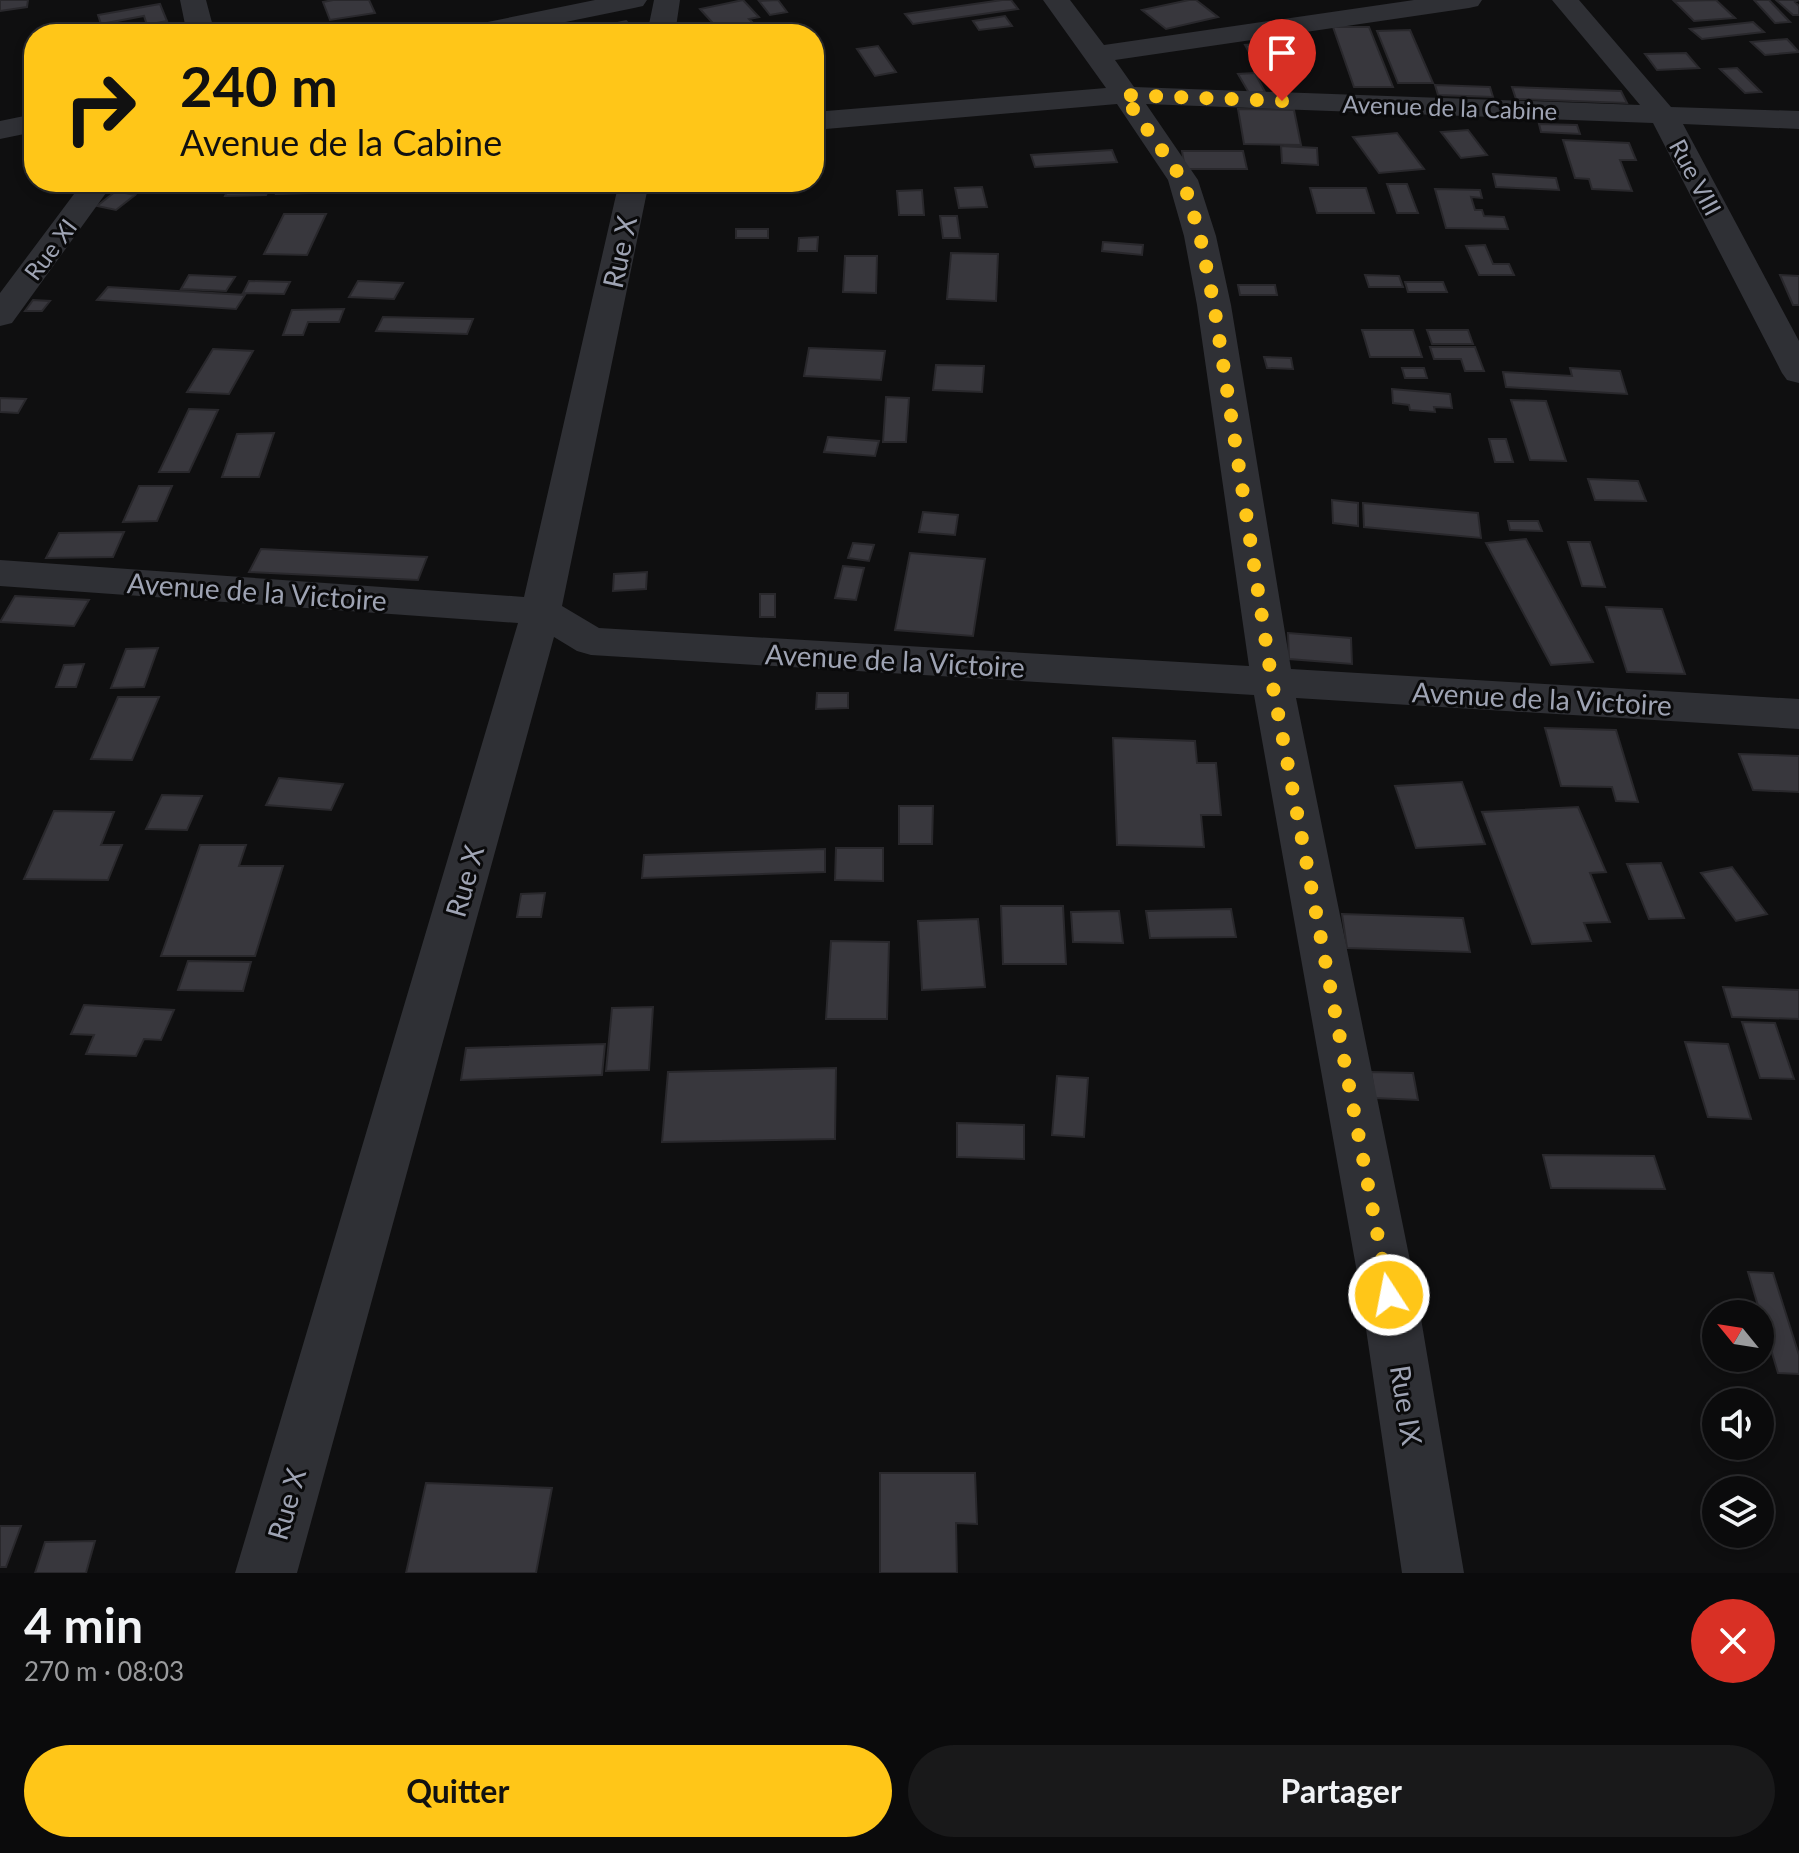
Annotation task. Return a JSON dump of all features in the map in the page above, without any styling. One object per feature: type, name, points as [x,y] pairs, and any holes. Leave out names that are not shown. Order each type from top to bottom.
[{"type":"street","points":[[193,0],[199,24]]},
{"type":"street","points":[[511,24],[597,4],[634,0]]},
{"type":"street","points":[[663,24],[667,0]]},
{"type":"street","name":"Rue IX","points":[[1056,0],[1183,180],[1200,236],[1214,305],[1272,682],[1389,1295],[1433,1573]]},
{"type":"street","points":[[1097,54],[1469,0]]},
{"type":"street","name":"Rue VIII","points":[[1565,0],[1664,116],[1799,373]]},
{"type":"street","name":"Avenue de la Cabine","points":[[824,120],[1123,95],[1799,120]]},
{"type":"street","points":[[0,130],[24,125]]},
{"type":"street","name":"Rue XI","points":[[0,316],[92,192]]},
{"type":"street","name":"Rue X","points":[[266,1573],[541,611],[632,192]]},
{"type":"street","name":"Avenue de la Victoire","points":[[0,573],[541,611],[591,641],[1799,714]]},
{"type":"building","points":[[0,0],[28,0],[27,7],[0,11]]},
{"type":"building","points":[[369,0],[375,13],[330,20],[323,2]]},
{"type":"building","points":[[743,0],[759,17],[749,19],[754,24],[714,24],[700,9]]},
{"type":"building","points":[[778,0],[787,12],[770,15],[759,1]]},
{"type":"building","points":[[1011,0],[1018,9],[913,24],[905,14]]},
{"type":"building","points":[[1196,0],[1218,17],[1166,29],[1142,10]]},
{"type":"building","points":[[1716,0],[1735,18],[1694,21],[1674,1]]},
{"type":"building","points":[[1754,0],[1769,0],[1790,22],[1775,23]]},
{"type":"building","points":[[1776,0],[1799,0],[1795,2],[1799,6],[1799,15],[1793,15]]},
{"type":"building","points":[[160,4],[167,21],[147,24],[144,16],[101,24],[98,15]]},
{"type":"building","points":[[1005,16],[1012,26],[979,30],[973,21]]},
{"type":"building","points":[[1753,22],[1764,32],[1702,39],[1690,29]]},
{"type":"building","points":[[1333,27],[1369,27],[1393,87],[1354,87]]},
{"type":"building","points":[[1410,30],[1433,83],[1398,83],[1377,31]]},
{"type":"building","points":[[1787,39],[1799,52],[1765,55],[1751,42]]},
{"type":"building","points":[[1260,44],[1273,68],[1258,69],[1245,45]]},
{"type":"building","points":[[878,46],[896,72],[875,76],[857,49]]},
{"type":"building","points":[[1686,53],[1699,68],[1657,70],[1645,54]]},
{"type":"building","points":[[1737,68],[1761,92],[1745,93],[1720,69]]},
{"type":"building","points":[[1255,73],[1265,92],[1249,93],[1238,74]]},
{"type":"building","points":[[1435,85],[1490,87],[1493,97],[1438,95]]},
{"type":"building","points":[[1512,87],[1621,91],[1627,103],[1516,99]]},
{"type":"building","points":[[1238,109],[1294,110],[1301,145],[1244,144]]},
{"type":"building","points":[[1539,124],[1577,125],[1580,134],[1541,132]]},
{"type":"building","points":[[1468,130],[1487,155],[1461,158],[1441,132]]},
{"type":"building","points":[[1397,133],[1424,169],[1379,173],[1353,137]]},
{"type":"building","points":[[1563,140],[1629,143],[1636,160],[1620,160],[1632,191],[1592,189],[1589,179],[1575,178]]},
{"type":"building","points":[[1281,146],[1317,148],[1318,165],[1282,163]]},
{"type":"building","points":[[1112,150],[1117,162],[1035,167],[1031,155]]},
{"type":"building","points":[[1182,151],[1243,151],[1247,169],[1185,169]]},
{"type":"building","points":[[1493,174],[1556,178],[1559,190],[1496,187]]},
{"type":"building","points":[[1387,184],[1407,184],[1418,213],[1397,213]]},
{"type":"building","points":[[982,187],[987,207],[959,208],[955,188]]},
{"type":"building","points":[[1310,188],[1366,188],[1374,213],[1317,213]]},
{"type":"building","points":[[1435,189],[1480,190],[1482,198],[1471,197],[1475,210],[1482,210],[1484,216],[1504,217],[1508,229],[1446,228]]},
{"type":"building","points":[[922,190],[924,215],[899,215],[897,191]]},
{"type":"building","points":[[115,192],[135,195],[116,210],[97,206]]},
{"type":"building","points":[[227,192],[268,192],[266,195],[225,196]]},
{"type":"building","points":[[277,192],[309,192],[309,193]]},
{"type":"building","points":[[284,214],[326,214],[307,255],[264,254]]},
{"type":"building","points":[[940,216],[957,216],[960,238],[943,238]]},
{"type":"building","points":[[736,229],[768,229],[768,238],[736,238]]},
{"type":"building","points":[[818,237],[817,251],[798,251],[799,238]]},
{"type":"building","points":[[1103,242],[1143,245],[1142,255],[1102,251]]},
{"type":"building","points":[[1485,245],[1493,264],[1509,264],[1514,275],[1479,275],[1466,246]]},
{"type":"building","points":[[951,253],[998,254],[996,301],[947,299]]},
{"type":"building","points":[[845,256],[877,256],[876,293],[843,292]]},
{"type":"building","points":[[189,275],[235,277],[226,291],[181,289]]},
{"type":"building","points":[[1365,275],[1399,276],[1403,287],[1369,287]]},
{"type":"building","points":[[1780,275],[1799,276],[1799,305],[1793,305]]},
{"type":"building","points":[[249,281],[290,282],[284,294],[243,293]]},
{"type":"building","points":[[358,281],[403,283],[394,299],[349,297]]},
{"type":"building","points":[[1405,282],[1443,282],[1447,292],[1408,292]]},
{"type":"building","points":[[1238,285],[1275,285],[1277,295],[1240,295]]},
{"type":"building","points":[[108,287],[245,295],[236,309],[97,300]]},
{"type":"building","points":[[33,300],[50,301],[42,311],[25,311]]},
{"type":"building","points":[[344,309],[339,322],[308,322],[303,335],[283,335],[292,310]]},
{"type":"building","points":[[383,317],[473,319],[467,334],[376,331]]},
{"type":"building","points":[[1362,330],[1413,330],[1422,357],[1370,357]]},
{"type":"building","points":[[1427,330],[1468,330],[1473,344],[1432,344]]},
{"type":"building","points":[[1430,347],[1475,347],[1484,371],[1465,371],[1461,359],[1434,359]]},
{"type":"building","points":[[809,348],[885,351],[881,380],[804,376]]},
{"type":"building","points":[[213,349],[253,351],[229,394],[187,392]]},
{"type":"building","points":[[1264,357],[1291,358],[1293,369],[1267,368]]},
{"type":"building","points":[[936,365],[984,366],[982,392],[933,390]]},
{"type":"building","points":[[1402,368],[1424,368],[1427,378],[1405,378]]},
{"type":"building","points":[[1570,368],[1620,371],[1627,394],[1506,387],[1503,372],[1572,376]]},
{"type":"building","points":[[1392,389],[1450,394],[1452,408],[1434,407],[1435,412],[1410,410],[1409,405],[1393,403]]},
{"type":"building","points":[[886,397],[909,398],[906,442],[883,442]]},
{"type":"building","points":[[0,398],[26,399],[18,413],[0,412]]},
{"type":"building","points":[[1511,400],[1546,401],[1566,461],[1530,460]]},
{"type":"building","points":[[189,409],[218,410],[189,472],[159,472]]},
{"type":"building","points":[[274,433],[259,477],[222,477],[237,434]]},
{"type":"building","points":[[828,437],[879,441],[875,456],[824,452]]},
{"type":"building","points":[[1489,439],[1506,439],[1513,462],[1495,462]]},
{"type":"building","points":[[1588,479],[1638,481],[1646,501],[1595,500]]},
{"type":"building","points":[[139,486],[172,486],[157,521],[123,522]]},
{"type":"building","points":[[1332,500],[1358,503],[1358,526],[1333,523]]},
{"type":"building","points":[[1363,503],[1478,513],[1481,538],[1364,527]]},
{"type":"building","points":[[923,512],[958,515],[955,535],[919,532]]},
{"type":"building","points":[[1508,521],[1538,521],[1542,531],[1510,530]]},
{"type":"building","points":[[124,532],[113,557],[46,558],[59,533]]},
{"type":"building","points":[[1526,539],[1593,662],[1551,665],[1486,543]]},
{"type":"building","points":[[1568,542],[1590,542],[1605,587],[1582,586]]},
{"type":"building","points":[[853,543],[874,545],[869,561],[848,558]]},
{"type":"building","points":[[261,549],[427,557],[418,580],[249,572]]},
{"type":"building","points":[[910,553],[985,559],[973,636],[895,630]]},
{"type":"building","points":[[843,566],[864,568],[856,600],[835,598]]},
{"type":"building","points":[[647,572],[646,589],[613,591],[614,574]]},
{"type":"building","points":[[760,594],[775,594],[775,617],[760,617]]},
{"type":"building","points":[[15,596],[89,600],[74,626],[0,622]]},
{"type":"building","points":[[1606,607],[1662,609],[1685,674],[1627,672]]},
{"type":"building","points":[[1288,633],[1351,638],[1352,664],[1289,659]]},
{"type":"building","points":[[158,648],[144,687],[111,688],[126,649]]},
{"type":"building","points":[[84,664],[76,687],[56,687],[64,665]]},
{"type":"building","points":[[817,693],[848,693],[848,708],[816,709]]},
{"type":"building","points":[[118,697],[159,697],[132,760],[91,759]]},
{"type":"building","points":[[1545,728],[1616,730],[1638,802],[1616,801],[1612,787],[1561,786]]},
{"type":"building","points":[[1113,738],[1195,741],[1197,763],[1216,763],[1221,815],[1201,815],[1204,847],[1117,845]]},
{"type":"building","points":[[1739,754],[1799,756],[1799,792],[1753,790]]},
{"type":"building","points":[[279,778],[343,784],[331,810],[266,805]]},
{"type":"building","points":[[1462,782],[1485,844],[1416,848],[1395,786]]},
{"type":"building","points":[[162,795],[202,796],[187,830],[146,829]]},
{"type":"building","points":[[899,806],[933,806],[932,844],[899,844]]},
{"type":"building","points":[[1578,807],[1606,872],[1590,873],[1610,922],[1584,923],[1591,941],[1532,944],[1482,812]]},
{"type":"building","points":[[54,811],[114,812],[101,845],[122,845],[108,880],[24,879]]},
{"type":"building","points":[[200,845],[246,845],[239,866],[283,866],[255,956],[161,956]]},
{"type":"building","points":[[836,848],[883,848],[883,881],[835,880]]},
{"type":"building","points":[[825,849],[825,872],[642,878],[644,855]]},
{"type":"building","points":[[1661,863],[1684,918],[1649,919],[1627,864]]},
{"type":"building","points":[[1732,867],[1767,914],[1736,921],[1701,873]]},
{"type":"building","points":[[545,893],[541,917],[517,917],[521,894]]},
{"type":"building","points":[[1001,906],[1063,906],[1066,964],[1003,964]]},
{"type":"building","points":[[1231,909],[1236,937],[1150,938],[1146,911]]},
{"type":"building","points":[[1119,911],[1123,943],[1073,942],[1071,912]]},
{"type":"building","points":[[1342,914],[1463,918],[1470,952],[1347,948]]},
{"type":"building","points":[[978,919],[985,987],[922,990],[918,921]]},
{"type":"building","points":[[831,941],[889,942],[887,1019],[826,1019]]},
{"type":"building","points":[[188,961],[251,962],[243,991],[178,990]]},
{"type":"building","points":[[1723,987],[1799,990],[1799,1019],[1732,1017]]},
{"type":"building","points":[[84,1005],[174,1010],[161,1040],[144,1039],[136,1056],[86,1054],[94,1035],[71,1034]]},
{"type":"building","points":[[653,1007],[649,1070],[606,1071],[612,1008]]},
{"type":"building","points":[[1742,1022],[1775,1023],[1794,1079],[1760,1078]]},
{"type":"building","points":[[1685,1042],[1728,1044],[1751,1119],[1708,1117]]},
{"type":"building","points":[[605,1044],[602,1075],[461,1080],[466,1048]]},
{"type":"building","points":[[836,1068],[835,1139],[662,1142],[668,1072]]},
{"type":"building","points":[[1371,1072],[1413,1073],[1418,1100],[1375,1098]]},
{"type":"building","points":[[1057,1076],[1088,1078],[1084,1137],[1052,1135]]},
{"type":"building","points":[[957,1123],[1024,1125],[1024,1159],[957,1157]]},
{"type":"building","points":[[1543,1155],[1654,1156],[1665,1189],[1551,1188]]},
{"type":"building","points":[[1748,1272],[1773,1273],[1799,1355],[1799,1374],[1778,1373],[1774,1360],[1774,1300],[1756,1300]]},
{"type":"building","points":[[880,1473],[975,1473],[977,1524],[956,1523],[957,1573],[880,1573]]},
{"type":"building","points":[[426,1483],[552,1488],[536,1573],[406,1573]]},
{"type":"building","points":[[0,1526],[21,1526],[6,1567],[0,1567]]},
{"type":"building","points":[[95,1541],[86,1573],[35,1573],[45,1542]]},
{"type":"route","points":[[1282,101],[1123,95],[1183,180],[1200,236],[1214,305],[1272,682],[1389,1295]]}]
